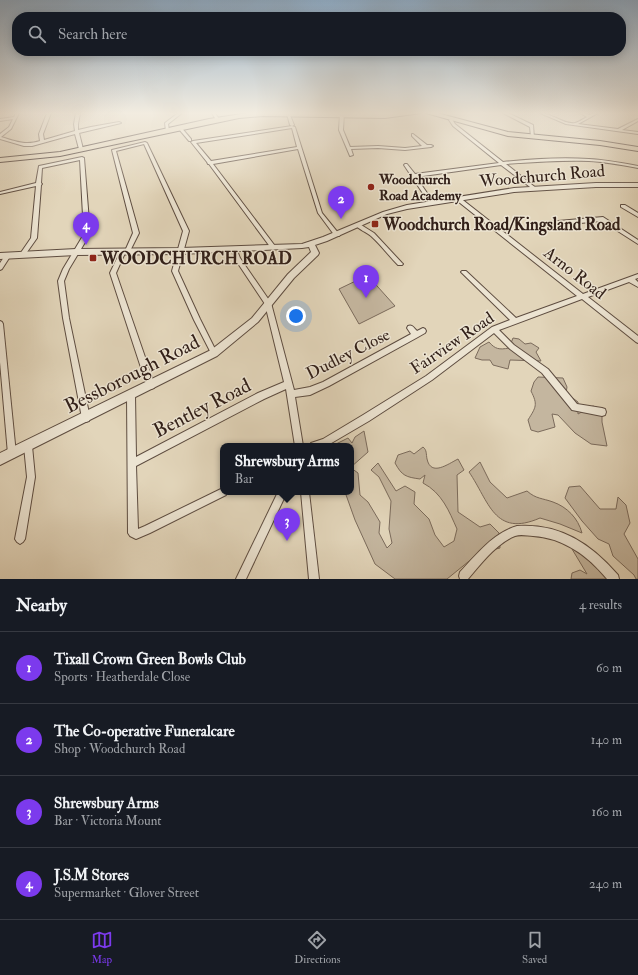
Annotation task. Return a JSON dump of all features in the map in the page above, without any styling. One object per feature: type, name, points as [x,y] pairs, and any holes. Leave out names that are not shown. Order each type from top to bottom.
[{"type":"highway","points":[[0,160],[32,158],[122,140]]},
{"type":"highway","points":[[567,140],[600,143],[638,149]]},
{"type":"street","points":[[9,140],[24,145],[49,140]]},
{"type":"street","points":[[79,140],[81,149]]},
{"type":"street","points":[[199,140],[192,141],[273,248]]},
{"type":"street","points":[[296,140],[320,214],[337,235]]},
{"type":"street","points":[[346,140],[351,155]]},
{"type":"street","points":[[420,140],[425,146]]},
{"type":"street","points":[[473,140],[534,189]]},
{"type":"street","points":[[151,386],[113,273],[136,233],[114,150],[145,143],[186,231],[175,271],[214,353]]},
{"type":"street","points":[[349,148],[378,147],[405,149],[432,146]]},
{"type":"street","points":[[209,163],[299,148]]},
{"type":"street","points":[[23,254],[34,238],[40,184],[40,167],[82,158],[87,234],[61,281],[66,318],[86,418]]},
{"type":"street","points":[[413,176],[502,163],[556,159],[588,160],[638,167]]},
{"type":"street","points":[[406,165],[432,202]]},
{"type":"street","points":[[0,193],[40,184]]},
{"type":"street","name":"Woodchurch Road","points":[[0,256],[76,252],[273,248],[310,244],[337,235],[385,213],[432,202],[534,189],[596,185],[638,185]]},
{"type":"street","name":"Arno Road","points":[[457,198],[638,340]]},
{"type":"street","points":[[623,206],[638,215]]},
{"type":"street","points":[[547,224],[603,219],[638,242]]},
{"type":"street","points":[[358,225],[372,234],[400,264]]},
{"type":"street","name":"Bessborough Road","points":[[0,459],[151,386],[214,353],[254,320],[315,253],[310,244]]},
{"type":"street","points":[[234,249],[237,258],[268,303],[291,394],[299,443]]},
{"type":"street","points":[[0,268],[8,255]]},
{"type":"street","points":[[464,272],[515,321]]},
{"type":"street","name":"Fairview Road","points":[[322,443],[366,418],[429,378],[494,329],[638,276]]},
{"type":"street","points":[[630,279],[638,285]]},
{"type":"street","points":[[0,324],[12,454]]},
{"type":"street","name":"Dudley Close","points":[[291,394],[310,391],[326,384],[420,333],[410,328]]},
{"type":"street","points":[[494,329],[512,347],[546,371],[575,407],[602,412]]},
{"type":"street","name":"Bentley Road","points":[[132,464],[247,403],[288,384]]},
{"type":"street","points":[[131,395],[133,533],[136,534],[147,530],[220,494]]},
{"type":"street","points":[[20,539],[31,477],[28,446]]},
{"type":"street","points":[[241,579],[282,495]]},
{"type":"street","points":[[305,495],[314,579]]},
{"type":"street","points":[[464,576],[489,547],[515,531],[541,530],[567,538],[603,565],[614,579]]},
{"type":"shaded area","points":[[364,277],[369,277],[395,306],[359,324],[339,289]]},
{"type":"shaded area","points":[[513,338],[519,339],[525,344],[531,343],[539,348],[536,352],[541,361],[510,360],[508,369],[493,365],[490,360],[475,358],[480,347],[489,342],[493,346],[500,349],[506,349],[509,348]]},
{"type":"shaded area","points":[[538,377],[563,378],[567,387],[566,393],[578,402],[578,414],[593,406],[602,409],[602,422],[607,446],[591,444],[575,433],[558,415],[552,414],[555,427],[538,432],[531,430],[528,420],[534,409],[535,400],[531,391],[534,382]]},
{"type":"shaded area","points":[[364,431],[368,452],[354,464],[354,443],[352,443],[355,437]]},
{"type":"shaded area","points":[[348,438],[352,443],[338,443]]},
{"type":"shaded area","points":[[423,447],[426,451],[429,464],[436,468],[445,466],[458,459],[464,470],[457,475],[458,512],[480,527],[490,524],[499,533],[500,548],[479,553],[447,579],[395,579],[375,564],[355,520],[346,495],[354,495],[354,470],[358,473],[360,495],[368,502],[380,522],[379,533],[387,548],[392,543],[389,529],[391,501],[379,477],[371,470],[378,463],[396,491],[405,486],[415,492],[414,504],[429,519],[435,535],[444,547],[454,541],[457,529],[448,509],[440,497],[430,487],[423,483],[425,475],[420,479],[405,475],[400,471],[395,463],[398,455],[410,451],[414,454]]},
{"type":"shaded area","points":[[480,462],[490,482],[507,498],[527,491],[536,497],[558,504],[575,518],[582,533],[540,518],[525,523],[512,523],[503,520],[488,505],[469,472]]},
{"type":"shaded area","points":[[580,486],[600,509],[616,509],[618,497],[626,505],[630,523],[624,534],[638,559],[638,579],[636,579],[634,575],[613,556],[609,544],[598,539],[565,498],[569,487]]},
{"type":"shaded area","points":[[578,546],[590,562],[609,565],[615,579],[571,579],[572,573],[580,570],[587,574],[572,549]]},
{"type":"place","name":"Woodchurch Road Academy","points":[[371,187]]},
{"type":"place","name":"The Co-operative Funeralcare","points":[[341,219]]},
{"type":"place","name":"Woodchurch Road/Kingsland Road","points":[[375,224]]},
{"type":"place","name":"J.S.M Stores","points":[[86,245]]},
{"type":"place","name":"WOODCHURCH ROAD","points":[[93,258]]},
{"type":"place","name":"Tixall Crown Green Bowls Club","points":[[366,298]]},
{"type":"place","name":"Shrewsbury Arms","points":[[287,541]]}]
